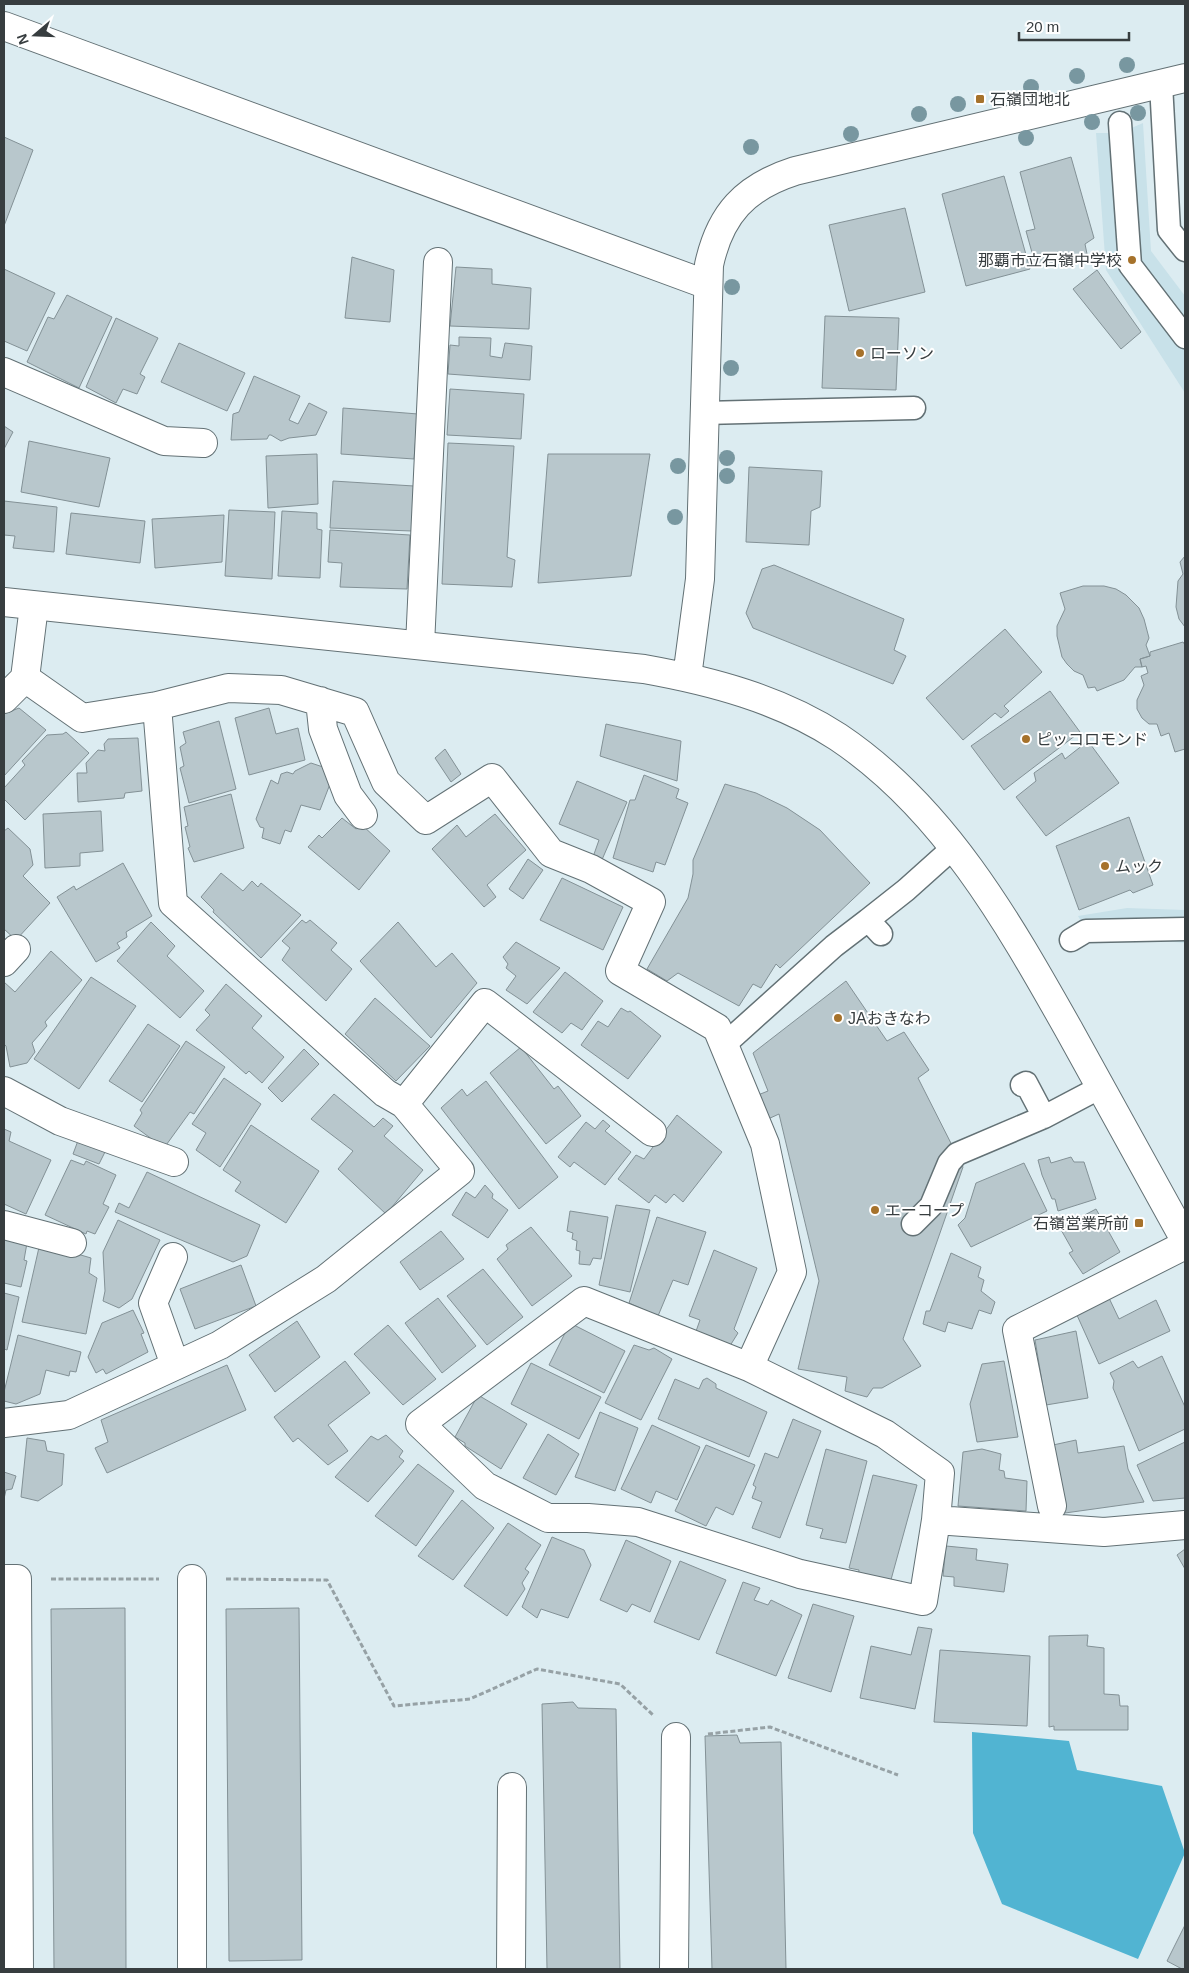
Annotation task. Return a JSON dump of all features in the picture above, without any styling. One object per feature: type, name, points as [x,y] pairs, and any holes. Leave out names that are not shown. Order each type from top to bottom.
[{"type":"street","points":[[4,26],[708,285]]},
{"type":"street","points":[[687,677],[700,579],[708,285],[713,247],[719,231],[738,202],[749,193],[778,176],[1173,81]]},
{"type":"street","points":[[420,645],[438,262]]},
{"type":"street","points":[[4,372],[164,441],[203,443]]},
{"type":"street","points":[[4,602],[602,663],[687,677],[726,688],[780,706],[836,736],[871,761],[906,793],[966,861],[1038,973],[1185,1240]]},
{"type":"street","points":[[4,699],[25,678],[34,606]]},
{"type":"street","points":[[25,678],[82,718],[156,706],[228,688],[281,690],[355,712],[386,782],[426,820],[492,778],[551,853],[591,869],[651,902],[620,971],[717,1028],[765,1144],[792,1272],[749,1367]]},
{"type":"street","points":[[320,702],[323,729],[348,795],[363,815]]},
{"type":"street","points":[[4,1423],[69,1415],[220,1344],[326,1279],[460,1171],[404,1104],[385,1093],[173,904],[156,706]]},
{"type":"street","points":[[404,1104],[485,1003],[652,1132]]},
{"type":"street","points":[[4,1091],[60,1121],[174,1162]]},
{"type":"street","points":[[4,1225],[72,1243]]},
{"type":"street","points":[[1052,1506],[1017,1330],[1185,1246]]},
{"type":"street","points":[[173,1257],[152,1304],[175,1365]]},
{"type":"street","points":[[584,1301],[749,1367],[885,1434],[940,1473],[936,1520],[923,1600],[800,1574],[638,1522],[588,1518],[548,1518],[485,1486],[420,1424],[584,1301]]},
{"type":"street","points":[[936,1520],[1104,1532],[1185,1525]]},
{"type":"street","points":[[11,1579],[19,1969]]},
{"type":"street","points":[[192,1579],[192,1969]]},
{"type":"street","points":[[674,1969],[676,1737]]},
{"type":"street","points":[[511,1969],[512,1787]]},
{"type":"lane","points":[[1173,81],[1169,230],[1185,250]]},
{"type":"lane","points":[[1120,123],[1130,265],[1185,337]]},
{"type":"lane","points":[[704,413],[914,408]]},
{"type":"lane","points":[[724,1045],[834,946],[874,927],[906,890],[954,847]]},
{"type":"lane","points":[[1071,940],[1086,931],[1185,929]]},
{"type":"lane","points":[[1022,1085],[1026,1083],[1044,1117]]},
{"type":"lane","points":[[913,1224],[931,1206],[948,1163],[957,1154],[1044,1117],[1101,1087]]},
{"type":"path","points":[[11,1579],[327,1580],[394,1706],[470,1699],[537,1669],[620,1684],[676,1737],[770,1727],[898,1775]]},
{"type":"shaded area","name":"那覇市立石嶺中学校","points":[[1143,123],[1151,251],[1185,296],[1185,393],[1106,270],[1096,133],[1120,133]]},
{"type":"shaded area","points":[[1127,908],[1185,910],[1185,943],[1130,938],[1093,942],[1078,916]]},
{"type":"shaded area","points":[[972,1732],[1069,1741],[1077,1770],[1162,1786],[1185,1853],[1138,1959],[1002,1904],[973,1833]]},
{"type":"building","points":[[4,137],[33,150],[4,226]]},
{"type":"building","points":[[1071,157],[1094,238],[1085,244],[1087,254],[1036,267],[1026,231],[1035,229],[1020,172]]},
{"type":"building","points":[[1004,176],[1030,269],[966,286],[942,194]]},
{"type":"building","points":[[905,208],[925,292],[849,311],[829,225]]},
{"type":"building","points":[[352,257],[394,270],[390,322],[345,318]]},
{"type":"building","points":[[456,267],[492,269],[492,284],[531,288],[529,329],[450,326]]},
{"type":"building","points":[[4,269],[55,293],[27,351],[4,341]]},
{"type":"building","points":[[1097,270],[1141,332],[1121,349],[1073,289]]},
{"type":"building","points":[[67,295],[112,317],[79,388],[27,362],[48,317],[54,319]]},
{"type":"building","name":"ローソン","points":[[825,316],[899,318],[896,390],[822,388]]},
{"type":"building","points":[[116,318],[158,338],[140,374],[145,377],[137,394],[123,389],[116,403],[86,387]]},
{"type":"building","points":[[459,337],[491,338],[490,356],[502,358],[505,343],[532,346],[530,380],[448,374],[450,345],[459,346]]},
{"type":"building","points":[[179,343],[245,373],[227,411],[161,382]]},
{"type":"building","points":[[254,376],[300,396],[289,420],[298,424],[309,403],[327,412],[316,435],[289,438],[281,441],[271,435],[267,439],[231,440],[233,414],[239,412]]},
{"type":"building","points":[[450,389],[524,394],[521,439],[447,435]]},
{"type":"building","points":[[343,408],[418,414],[414,459],[341,454]]},
{"type":"building","points":[[4,426],[13,432],[4,449]]},
{"type":"building","points":[[29,441],[110,458],[99,507],[21,492]]},
{"type":"building","points":[[448,443],[514,446],[507,557],[515,560],[512,587],[442,584]]},
{"type":"building","points":[[317,454],[318,504],[268,508],[266,456]]},
{"type":"building","points":[[548,454],[650,454],[631,576],[538,583]]},
{"type":"building","points":[[749,467],[822,471],[820,507],[811,511],[809,545],[746,542]]},
{"type":"building","points":[[333,481],[414,486],[412,531],[330,528]]},
{"type":"building","points":[[4,501],[57,507],[54,552],[13,548],[15,536],[4,535]]},
{"type":"building","points":[[229,510],[275,512],[272,579],[225,576]]},
{"type":"building","points":[[282,511],[317,513],[317,529],[322,530],[320,578],[278,576]]},
{"type":"building","points":[[71,513],[145,521],[140,563],[66,554]]},
{"type":"building","points":[[224,515],[222,562],[155,568],[152,519]]},
{"type":"building","points":[[330,530],[410,535],[407,589],[340,587],[342,563],[328,562]]},
{"type":"building","points":[[1185,556],[1185,627],[1179,619],[1176,607],[1178,581],[1183,574],[1180,562]]},
{"type":"building","points":[[774,565],[904,619],[894,650],[906,656],[893,684],[753,628],[746,613],[762,569]]},
{"type":"building","points":[[1083,586],[1104,586],[1116,589],[1126,595],[1139,608],[1149,638],[1146,645],[1150,656],[1140,659],[1142,667],[1135,667],[1124,680],[1097,691],[1095,687],[1088,688],[1083,675],[1074,671],[1067,664],[1062,657],[1057,636],[1057,626],[1065,609],[1060,593]]},
{"type":"building","points":[[1005,629],[1042,672],[1004,706],[1009,711],[1001,718],[995,713],[963,740],[926,698]]},
{"type":"building","points":[[1183,642],[1185,645],[1185,749],[1175,752],[1169,733],[1161,736],[1157,724],[1149,724],[1142,718],[1137,709],[1137,700],[1144,685],[1141,676],[1148,673],[1146,666],[1142,667],[1140,659],[1150,656],[1150,652]]},
{"type":"building","name":"ピッコロモンド","points":[[1050,691],[1080,732],[1004,790],[971,746]]},
{"type":"building","points":[[19,708],[46,730],[4,776],[4,714]]},
{"type":"building","points":[[269,708],[276,734],[298,728],[305,760],[249,775],[235,718]]},
{"type":"building","points":[[219,721],[236,789],[189,803],[180,768],[184,766],[180,747],[186,743],[183,732]]},
{"type":"building","points":[[606,724],[681,741],[677,781],[600,756]]},
{"type":"building","points":[[66,732],[89,753],[25,820],[4,799],[4,788],[25,765],[22,761],[47,735],[63,734]]},
{"type":"building","points":[[138,738],[142,791],[125,793],[124,798],[78,802],[77,773],[87,773],[86,763],[98,750],[105,751],[104,744],[108,739]]},
{"type":"building","points":[[1088,741],[1119,783],[1046,836],[1016,797],[1036,781],[1034,773],[1062,753],[1065,759]]},
{"type":"building","points":[[445,749],[461,774],[451,782],[435,758]]},
{"type":"building","points":[[311,763],[335,771],[320,810],[301,805],[291,832],[285,830],[280,844],[262,838],[264,828],[260,827],[256,819],[271,780],[278,784],[281,774],[287,772],[293,774],[295,771]]},
{"type":"building","points":[[644,775],[679,789],[676,798],[688,803],[665,865],[656,862],[653,872],[613,858],[630,800],[635,800]]},
{"type":"building","points":[[577,781],[627,802],[601,862],[593,857],[599,840],[559,824]]},
{"type":"building","points":[[725,784],[756,793],[787,808],[820,830],[870,883],[780,968],[776,964],[761,988],[753,984],[739,1006],[678,973],[667,981],[647,969],[688,898],[693,874],[693,860]]},
{"type":"building","points":[[231,794],[244,848],[194,862],[188,848],[190,847],[185,827],[188,826],[184,807]]},
{"type":"building","points":[[101,811],[103,851],[80,853],[80,866],[45,868],[43,814]]},
{"type":"building","points":[[495,814],[526,850],[487,885],[496,897],[484,907],[432,849],[457,825],[466,837]]},
{"type":"building","name":"ムック","points":[[1129,817],[1153,885],[1133,893],[1130,890],[1079,910],[1056,846]]},
{"type":"building","points":[[342,818],[356,829],[362,825],[390,851],[359,890],[308,847],[319,835],[322,838]]},
{"type":"building","points":[[8,828],[30,849],[33,865],[23,876],[50,903],[16,940],[4,929],[4,831]]},
{"type":"building","points":[[528,859],[543,870],[523,899],[509,889]]},
{"type":"building","points":[[123,863],[152,916],[126,932],[127,937],[117,943],[120,948],[96,962],[57,897],[74,886],[76,890]]},
{"type":"building","points":[[221,873],[243,891],[252,881],[258,887],[261,883],[301,915],[261,958],[213,912],[214,910],[201,897]]},
{"type":"building","points":[[562,878],[623,907],[603,950],[540,920]]},
{"type":"building","points":[[302,920],[306,923],[310,920],[337,943],[331,950],[352,969],[326,1001],[282,960],[290,948],[282,941]]},
{"type":"building","points":[[151,922],[175,946],[167,956],[204,991],[180,1018],[117,961]]},
{"type":"building","points":[[398,922],[436,967],[452,953],[477,983],[431,1038],[360,961]]},
{"type":"building","points":[[516,942],[560,968],[527,1004],[506,990],[516,976],[506,968],[508,964],[503,957]]},
{"type":"building","points":[[51,951],[82,980],[45,1022],[47,1026],[32,1043],[35,1052],[27,1063],[10,1067],[4,1044],[4,982],[15,992]]},
{"type":"building","points":[[565,972],[603,1001],[582,1030],[571,1023],[562,1033],[533,1012]]},
{"type":"building","points":[[91,977],[136,1006],[79,1089],[34,1059]]},
{"type":"building","name":"エーコープ","points":[[846,981],[887,1041],[904,1032],[929,1070],[918,1078],[963,1167],[903,1339],[921,1366],[882,1388],[873,1388],[867,1397],[845,1391],[847,1377],[798,1369],[819,1281],[779,1114],[768,1119],[758,1095],[768,1091],[753,1053]]},
{"type":"building","points":[[226,984],[262,1016],[252,1028],[284,1057],[262,1083],[249,1071],[246,1074],[196,1030],[210,1015],[205,1010]]},
{"type":"building","points":[[375,998],[430,1046],[396,1081],[345,1034]]},
{"type":"building","points":[[621,1008],[628,1012],[630,1011],[661,1036],[628,1079],[581,1045],[598,1021],[608,1027]]},
{"type":"building","points":[[148,1024],[180,1046],[142,1102],[109,1081]]},
{"type":"building","points":[[186,1041],[225,1067],[194,1114],[190,1112],[164,1148],[134,1126],[142,1113],[140,1110]]},
{"type":"building","points":[[521,1047],[554,1089],[558,1086],[581,1116],[546,1144],[490,1073]]},
{"type":"building","points":[[304,1049],[319,1064],[282,1102],[268,1088]]},
{"type":"building","points":[[224,1078],[261,1104],[220,1167],[196,1150],[206,1133],[192,1124]]},
{"type":"building","points":[[486,1081],[558,1177],[519,1209],[441,1108],[462,1089],[467,1096]]},
{"type":"building","points":[[334,1094],[374,1127],[383,1118],[393,1126],[384,1136],[423,1170],[386,1214],[338,1169],[353,1151],[311,1119]]},
{"type":"building","points":[[677,1115],[722,1152],[683,1202],[674,1194],[666,1203],[655,1195],[649,1203],[618,1179],[636,1155],[644,1159]]},
{"type":"building","points":[[603,1120],[610,1126],[605,1131],[631,1152],[605,1185],[574,1162],[570,1167],[558,1157],[586,1122],[595,1129]]},
{"type":"building","points":[[251,1125],[319,1171],[286,1223],[235,1191],[241,1182],[223,1170]]},
{"type":"building","points":[[4,1129],[11,1132],[9,1141],[51,1160],[26,1214],[4,1204]]},
{"type":"building","points":[[79,1138],[106,1150],[99,1164],[73,1154]]},
{"type":"building","points":[[1049,1157],[1051,1163],[1071,1157],[1074,1162],[1084,1162],[1096,1199],[1058,1211],[1055,1199],[1052,1199],[1042,1175],[1038,1160]]},
{"type":"building","points":[[71,1160],[84,1165],[86,1161],[116,1175],[103,1204],[109,1207],[95,1234],[87,1231],[86,1234],[45,1215]]},
{"type":"building","points":[[1024,1163],[1047,1211],[971,1247],[958,1225],[965,1218],[976,1183]]},
{"type":"building","points":[[147,1172],[260,1225],[247,1256],[233,1262],[115,1212],[119,1203],[129,1208]]},
{"type":"building","points":[[485,1185],[493,1194],[492,1198],[508,1210],[488,1238],[452,1215],[466,1192],[475,1198]]},
{"type":"building","points":[[616,1205],[650,1210],[630,1292],[599,1285]]},
{"type":"building","points":[[1096,1209],[1120,1252],[1083,1274],[1069,1253],[1073,1251],[1060,1228]]},
{"type":"building","points":[[570,1211],[608,1217],[601,1259],[593,1258],[590,1265],[579,1264],[580,1251],[576,1250],[577,1241],[572,1239],[573,1233],[567,1231]]},
{"type":"building","points":[[657,1217],[706,1232],[688,1285],[673,1280],[658,1316],[629,1303]]},
{"type":"building","points":[[118,1220],[160,1240],[132,1299],[119,1308],[103,1301],[105,1291],[103,1252]]},
{"type":"building","points":[[531,1227],[572,1276],[532,1306],[497,1259],[508,1249],[506,1245]]},
{"type":"building","points":[[441,1231],[464,1259],[420,1290],[400,1262]]},
{"type":"building","points":[[4,1237],[27,1243],[24,1260],[27,1261],[21,1287],[4,1283]]},
{"type":"building","points":[[40,1243],[91,1258],[89,1273],[97,1278],[86,1334],[22,1322]]},
{"type":"building","points":[[714,1250],[757,1268],[734,1329],[738,1333],[728,1349],[695,1334],[700,1320],[689,1316]]},
{"type":"building","points":[[951,1253],[981,1267],[978,1277],[984,1280],[981,1291],[995,1302],[991,1314],[979,1310],[972,1329],[948,1322],[945,1332],[923,1324],[926,1311],[930,1311]]},
{"type":"building","points":[[241,1265],[256,1306],[195,1329],[180,1289]]},
{"type":"building","points":[[483,1269],[523,1317],[487,1345],[447,1296]]},
{"type":"building","points":[[4,1293],[19,1297],[7,1350],[4,1349]]},
{"type":"building","points":[[438,1298],[476,1346],[442,1373],[405,1323]]},
{"type":"building","points":[[1109,1298],[1119,1319],[1156,1300],[1170,1331],[1099,1364],[1076,1313]]},
{"type":"building","points":[[133,1310],[144,1333],[141,1334],[148,1352],[106,1374],[103,1369],[96,1373],[88,1357],[102,1323]]},
{"type":"building","points":[[297,1321],[320,1357],[275,1392],[249,1355]]},
{"type":"building","points":[[570,1323],[625,1351],[604,1393],[549,1365]]},
{"type":"building","points":[[388,1325],[436,1379],[403,1405],[354,1354]]},
{"type":"building","points":[[1076,1331],[1088,1398],[1046,1405],[1035,1340]]},
{"type":"building","points":[[18,1335],[81,1352],[76,1372],[70,1371],[69,1376],[46,1370],[40,1394],[16,1404],[4,1401],[4,1392]]},
{"type":"building","points":[[634,1345],[649,1350],[654,1348],[672,1359],[641,1420],[605,1403]]},
{"type":"building","points":[[1162,1356],[1185,1407],[1185,1429],[1139,1451],[1113,1388],[1114,1381],[1110,1373],[1133,1361],[1138,1368]]},
{"type":"building","points":[[345,1361],[370,1393],[328,1425],[348,1451],[328,1465],[298,1438],[293,1442],[274,1417]]},
{"type":"building","points":[[1004,1361],[1018,1437],[977,1442],[970,1404],[982,1364]]},
{"type":"building","points":[[531,1363],[601,1397],[579,1439],[511,1404]]},
{"type":"building","points":[[227,1365],[246,1410],[107,1473],[95,1448],[108,1442],[101,1420]]},
{"type":"building","points":[[707,1378],[716,1384],[716,1388],[767,1412],[749,1457],[658,1419],[675,1379],[699,1389],[703,1380]]},
{"type":"building","points":[[478,1395],[527,1424],[501,1469],[465,1446],[465,1443],[455,1437]]},
{"type":"building","points":[[600,1412],[638,1428],[615,1491],[575,1477]]},
{"type":"building","points":[[793,1419],[821,1431],[780,1538],[752,1528],[762,1502],[752,1498],[756,1487],[753,1485],[765,1453],[778,1458]]},
{"type":"building","points":[[652,1425],[700,1447],[677,1500],[656,1491],[651,1503],[621,1489]]},
{"type":"building","points":[[548,1434],[579,1454],[556,1495],[523,1478]]},
{"type":"building","points":[[386,1435],[403,1451],[399,1457],[404,1461],[368,1502],[335,1477],[371,1436],[378,1440]]},
{"type":"building","points":[[27,1438],[45,1441],[47,1451],[64,1454],[62,1485],[38,1501],[21,1497]]},
{"type":"building","points":[[1076,1440],[1078,1453],[1124,1446],[1128,1469],[1144,1502],[1065,1513],[1053,1445]]},
{"type":"building","points":[[1185,1442],[1185,1498],[1153,1501],[1137,1465]]},
{"type":"building","points":[[706,1445],[755,1465],[733,1515],[716,1507],[706,1526],[675,1511]]},
{"type":"building","points":[[826,1449],[867,1461],[846,1543],[820,1538],[823,1529],[806,1525]]},
{"type":"building","points":[[982,1449],[1001,1454],[999,1470],[1004,1471],[1005,1478],[1027,1481],[1026,1511],[958,1506],[963,1452]]},
{"type":"building","points":[[418,1464],[454,1491],[416,1546],[375,1516]]},
{"type":"building","points":[[4,1472],[16,1476],[12,1489],[6,1490],[4,1499]]},
{"type":"building","points":[[873,1475],[917,1485],[889,1587],[858,1578],[859,1570],[849,1568]]},
{"type":"building","points":[[462,1500],[494,1528],[453,1580],[418,1556]]},
{"type":"building","points":[[508,1523],[541,1545],[525,1569],[529,1572],[522,1583],[525,1589],[507,1616],[464,1586]]},
{"type":"building","points":[[552,1537],[584,1550],[591,1565],[568,1618],[541,1609],[537,1618],[522,1607]]},
{"type":"building","points":[[626,1540],[671,1561],[650,1612],[632,1604],[627,1612],[600,1600]]},
{"type":"building","points":[[946,1546],[977,1549],[976,1560],[1008,1564],[1004,1592],[954,1586],[954,1577],[943,1576]]},
{"type":"building","points":[[1185,1549],[1185,1569],[1177,1555]]},
{"type":"building","points":[[680,1561],[726,1580],[699,1640],[654,1622]]},
{"type":"building","points":[[743,1582],[760,1588],[754,1600],[768,1605],[771,1600],[802,1615],[776,1676],[716,1653]]},
{"type":"building","points":[[813,1604],[854,1616],[831,1692],[788,1678]]},
{"type":"building","points":[[125,1608],[126,1969],[54,1969],[51,1609]]},
{"type":"building","points":[[299,1608],[302,1960],[229,1961],[226,1609]]},
{"type":"building","points":[[918,1627],[932,1629],[915,1709],[860,1698],[871,1646],[911,1655]]},
{"type":"building","points":[[1088,1635],[1087,1646],[1104,1648],[1104,1694],[1119,1695],[1120,1706],[1128,1706],[1128,1730],[1054,1730],[1054,1726],[1049,1727],[1049,1636]]},
{"type":"building","points":[[940,1650],[1030,1656],[1027,1726],[934,1722]]},
{"type":"building","points":[[573,1702],[578,1708],[616,1709],[620,1969],[547,1969],[542,1704]]},
{"type":"building","points":[[737,1735],[740,1743],[781,1742],[786,1969],[712,1969],[705,1736]]},
{"type":"building","points":[[1185,1925],[1185,1969],[1182,1969],[1167,1961]]},
{"type":"place","name":"石嶺団地北","points":[[980,99]]},
{"type":"place","name":"那覇市立石嶺中学校","points":[[1132,260]]},
{"type":"place","name":"ローソン","points":[[860,353]]},
{"type":"place","name":"ピッコロモンド","points":[[1026,739]]},
{"type":"place","name":"ムック","points":[[1105,866]]},
{"type":"place","name":"JAおきなわ","points":[[838,1018]]},
{"type":"place","name":"エーコープ","points":[[875,1210]]},
{"type":"place","name":"石嶺営業所前","points":[[1139,1223]]}]
